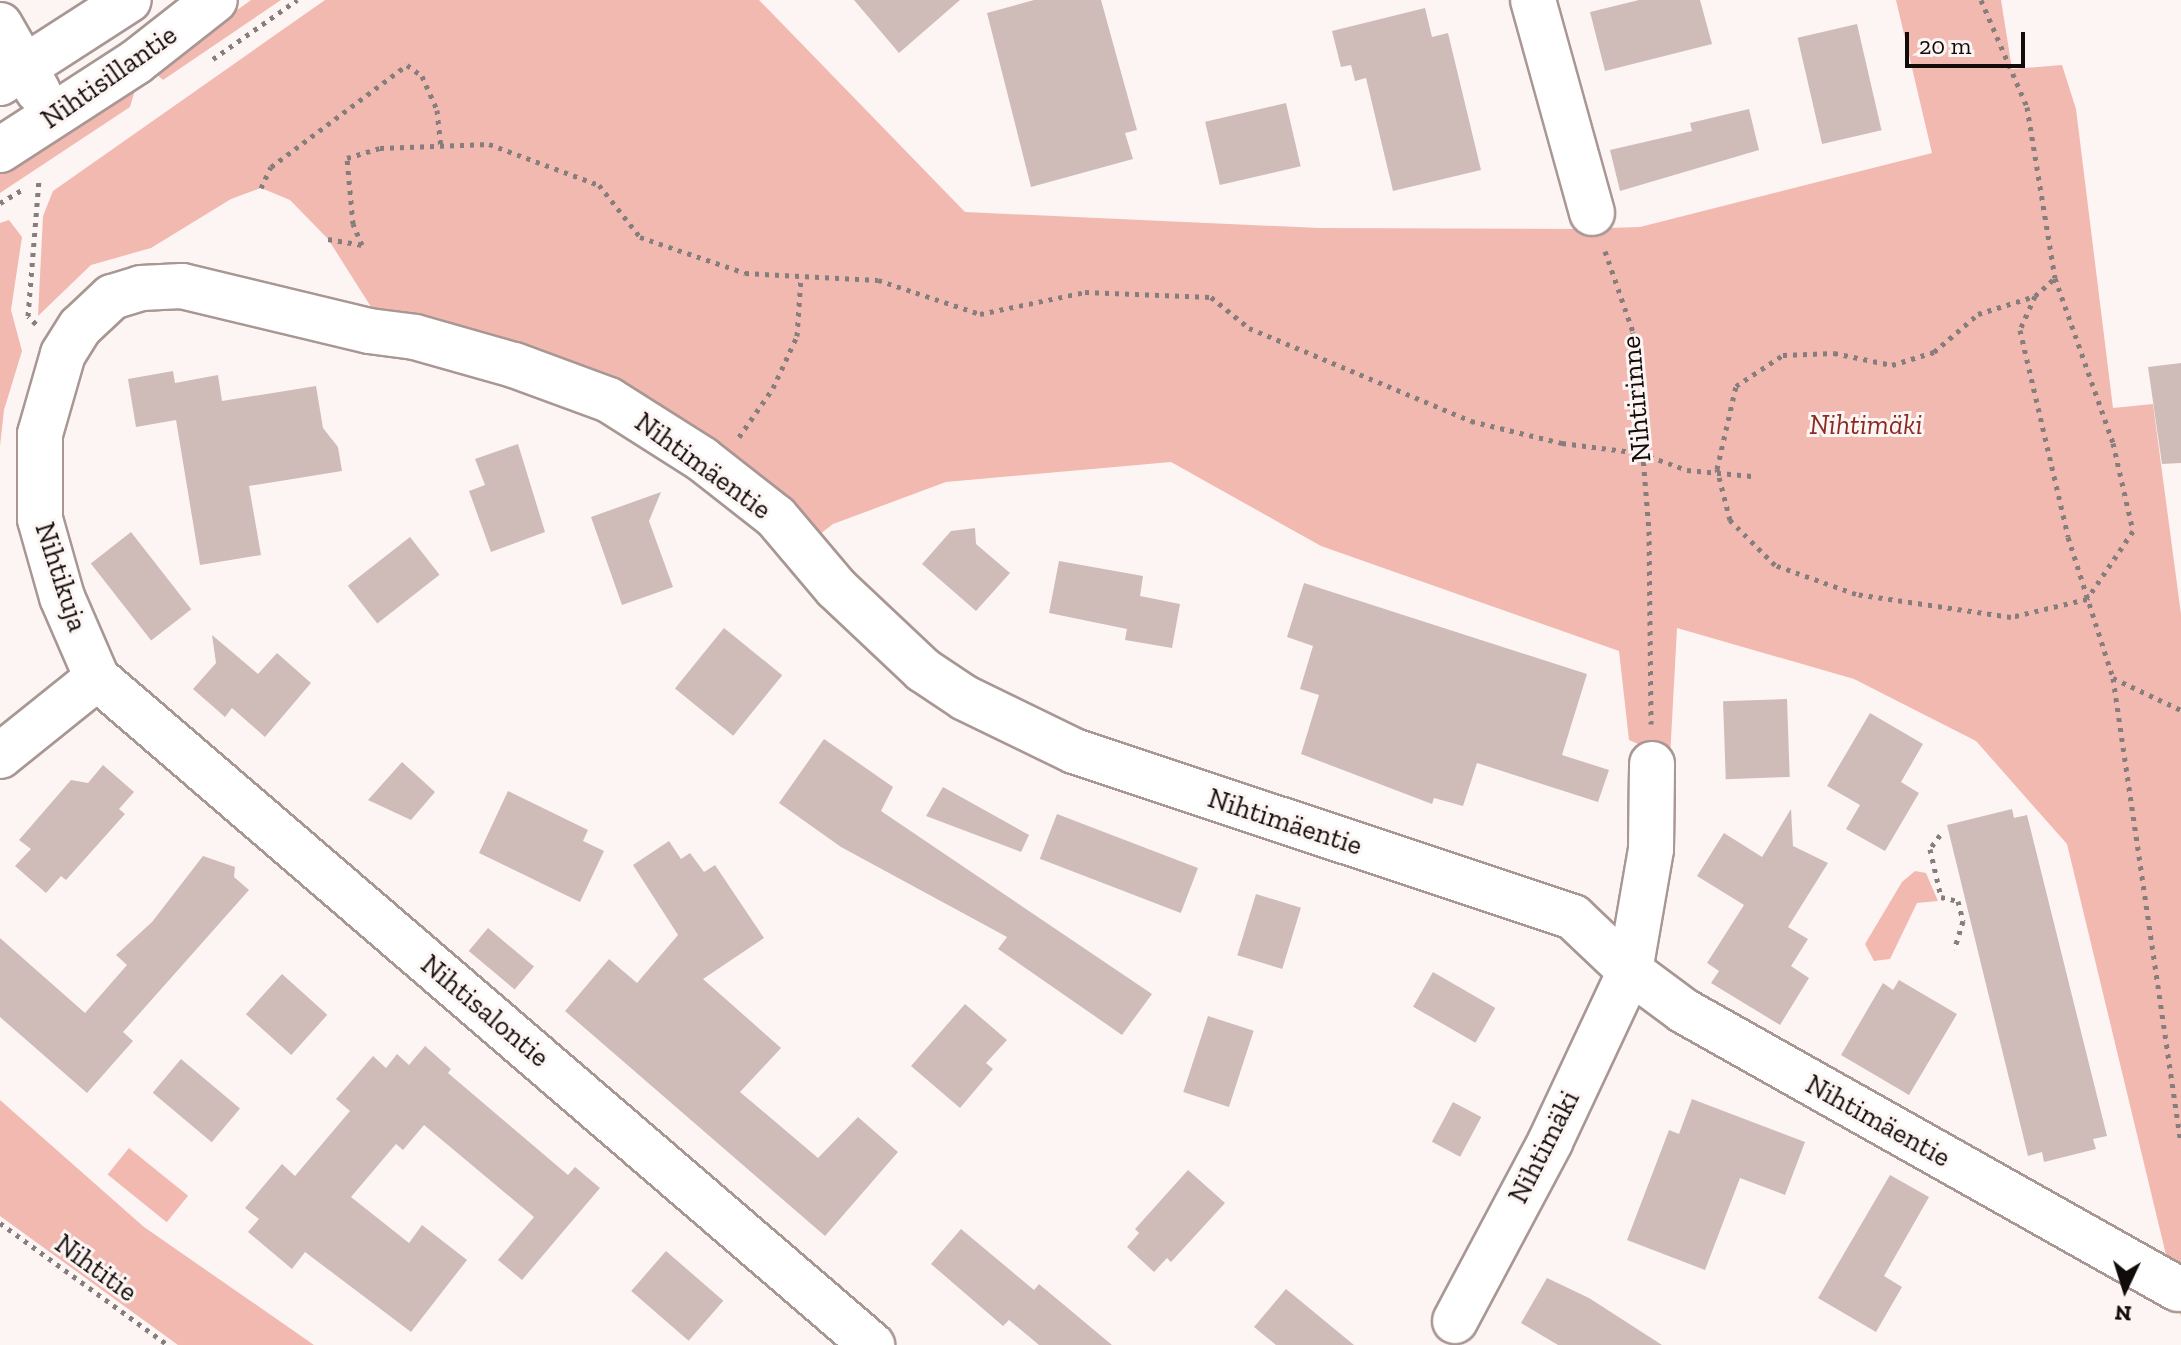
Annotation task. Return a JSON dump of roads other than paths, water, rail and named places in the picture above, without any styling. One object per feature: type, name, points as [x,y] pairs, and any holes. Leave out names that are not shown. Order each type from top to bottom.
[{"type":"street","name":"Nihtisillantie","points":[[12,74],[129,0]]},
{"type":"street","name":"Nihtisillantie","points":[[0,150],[53,118],[215,0]]},
{"type":"street","points":[[1533,0],[1592,213]]},
{"type":"street","points":[[0,25],[12,74],[53,118]]},
{"type":"street","name":"Nihtikuja","points":[[97,678],[62,597],[40,519],[40,434],[63,354],[80,327],[112,297],[141,288],[182,286],[340,325],[415,337]]},
{"type":"street","name":"Nihtimäentie","points":[[415,337],[514,365],[609,400],[716,469],[776,517],[836,588],[923,670],[965,698],[1074,751],[1573,917],[1630,971],[1684,1011],[2178,1289]]},
{"type":"street","points":[[0,756],[97,678]]},
{"type":"street","name":"Nihtisalontie","points":[[97,678],[872,1345]]},
{"type":"street","name":"Nihtimäki","points":[[1455,1321],[1550,1142],[1630,971],[1651,849],[1652,764]]}]
